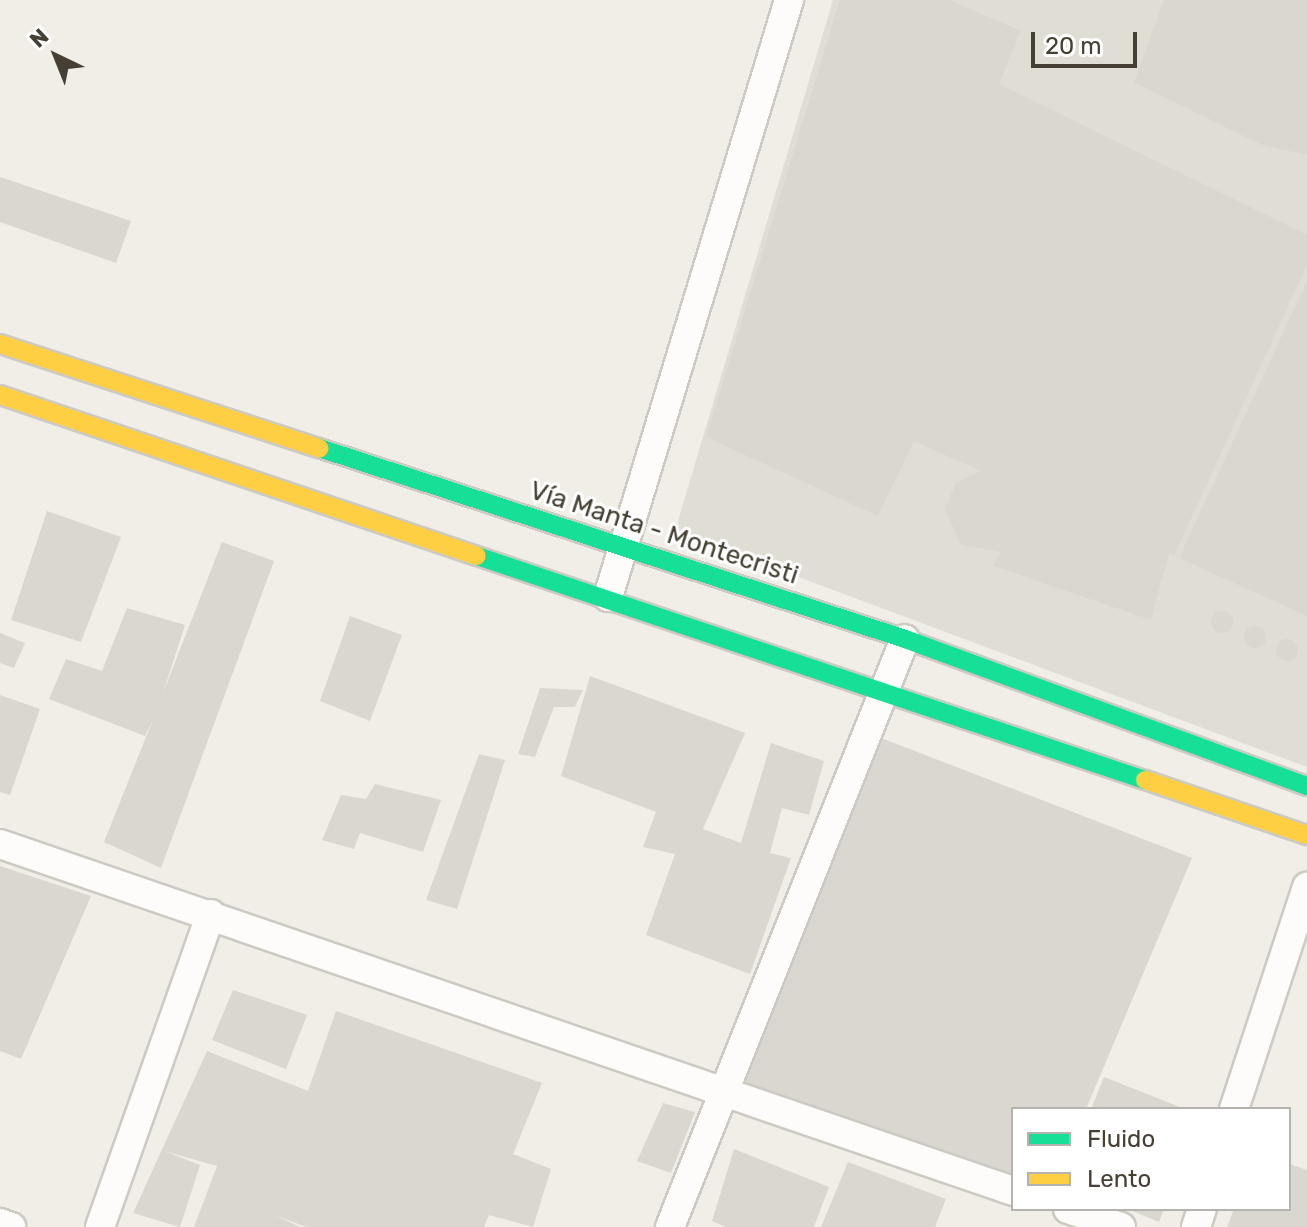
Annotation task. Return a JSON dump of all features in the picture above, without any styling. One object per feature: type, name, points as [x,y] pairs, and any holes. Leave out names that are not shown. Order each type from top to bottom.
[{"type":"main road","name":"Vía Manta - Montecristi","points":[[0,344],[905,639],[1307,786]]},
{"type":"main road","points":[[0,395],[608,597],[1307,835]]},
{"type":"street","points":[[608,597],[789,0]]},
{"type":"street","points":[[670,1227],[905,639]]},
{"type":"street","points":[[0,844],[1011,1190]]},
{"type":"street","points":[[1235,1107],[1307,887]]},
{"type":"street","points":[[100,1227],[211,914]]},
{"type":"street","points":[[1074,1211],[1121,1227]]},
{"type":"street","points":[[0,1223],[11,1227]]},
{"type":"shaded area","points":[[833,0],[1307,0],[1307,767],[675,531]]},
{"type":"building","points":[[840,0],[949,0],[1021,31],[999,84],[1307,235],[1307,265],[1174,556],[1169,554],[1151,620],[993,566],[1000,552],[961,545],[945,509],[956,483],[981,471],[914,441],[878,516],[706,437]]},
{"type":"building","points":[[1164,0],[1307,0],[1307,155],[1262,145],[1134,82]]},
{"type":"building","points":[[0,177],[131,221],[116,263],[0,222]]},
{"type":"building","points":[[1307,281],[1307,616],[1179,558]]},
{"type":"building","points":[[47,511],[121,537],[81,642],[11,620]]},
{"type":"building","points":[[222,542],[274,561],[161,868],[104,842],[154,717],[145,736],[49,699],[66,659],[102,671],[127,608],[185,625],[163,693]]},
{"type":"building","points":[[1222,611],[1230,614],[1233,622],[1230,630],[1222,633],[1214,630],[1211,622],[1214,614]]},
{"type":"building","points":[[350,616],[402,635],[370,721],[320,701]]},
{"type":"building","points":[[1255,626],[1263,629],[1266,637],[1263,645],[1255,648],[1247,645],[1244,637],[1247,629]]},
{"type":"building","points":[[0,633],[25,643],[14,668],[0,663]]},
{"type":"building","points":[[1287,639],[1295,642],[1298,650],[1295,658],[1287,661],[1279,658],[1276,650],[1279,642]]},
{"type":"building","points":[[590,676],[745,733],[703,829],[741,843],[771,743],[824,761],[809,815],[782,808],[770,853],[791,858],[750,974],[646,935],[675,854],[643,847],[656,812],[561,776]]},
{"type":"building","points":[[540,688],[583,690],[575,707],[554,707],[535,757],[518,754]]},
{"type":"building","points":[[0,695],[40,709],[10,795],[0,792]]},
{"type":"building","points":[[876,736],[1192,858],[1087,1107],[1011,1107],[1011,1179],[740,1088]]},
{"type":"building","points":[[479,754],[505,760],[457,909],[426,900]]},
{"type":"building","points":[[375,784],[441,800],[423,852],[360,833],[354,849],[322,840],[341,795],[366,799]]},
{"type":"building","points":[[0,866],[91,896],[21,1059],[0,1051]]},
{"type":"building","points":[[233,990],[307,1015],[286,1069],[212,1040]]},
{"type":"building","points":[[336,1011],[542,1083],[513,1154],[551,1169],[533,1227],[489,1215],[484,1227],[306,1227],[275,1215],[300,1227],[194,1227],[217,1166],[164,1151],[200,1165],[180,1227],[133,1213],[207,1051],[308,1091]]},
{"type":"building","points":[[1104,1077],[1180,1107],[1092,1107]]},
{"type":"building","points":[[663,1103],[695,1112],[671,1173],[637,1161]]},
{"type":"building","points":[[734,1149],[829,1187],[814,1227],[726,1227],[712,1221]]},
{"type":"building","points":[[848,1162],[946,1199],[935,1227],[821,1227]]},
{"type":"building","points":[[1291,1165],[1307,1170],[1307,1227],[1227,1227],[1233,1211],[1291,1211]]},
{"type":"building","points":[[1133,1211],[1163,1211],[1159,1222]]},
{"type":"traffic: fast","points":[[319,448],[905,639],[1307,786]]},
{"type":"traffic: fast","points":[[477,556],[1145,780]]},
{"type":"traffic: slow","points":[[0,344],[319,448]]},
{"type":"traffic: slow","points":[[0,395],[477,556]]},
{"type":"traffic: slow","points":[[1145,780],[1307,835]]}]
